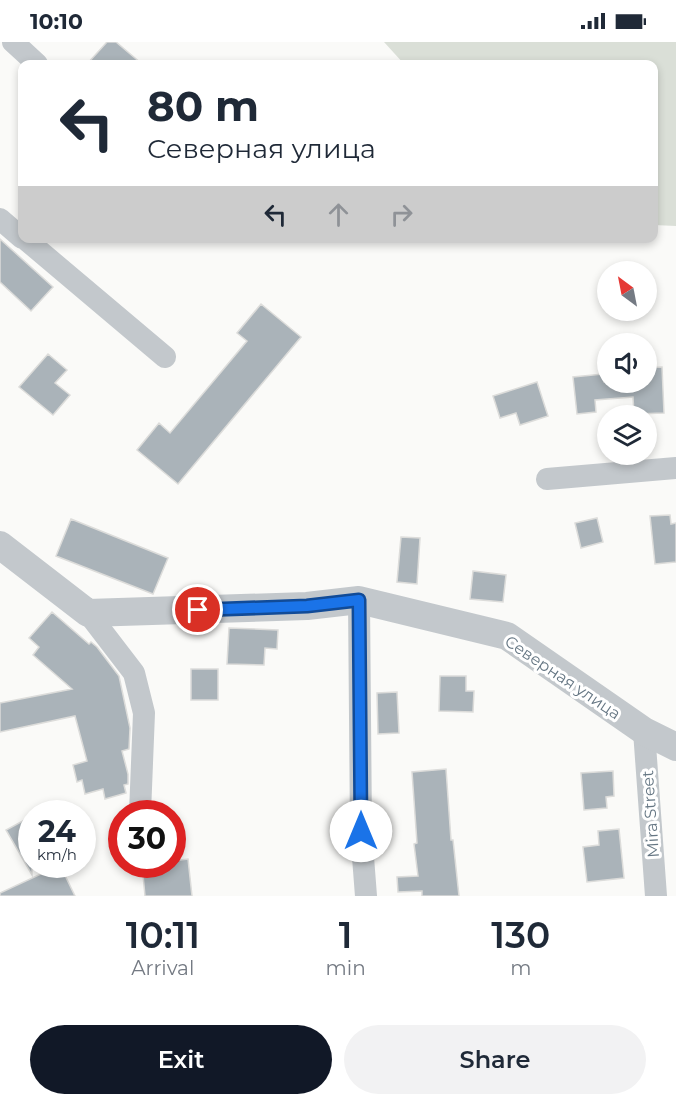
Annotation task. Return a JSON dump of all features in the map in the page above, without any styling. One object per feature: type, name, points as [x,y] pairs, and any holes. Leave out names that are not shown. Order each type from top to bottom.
[{"type":"street","points":[[13,42],[33,60]]},
{"type":"street","points":[[0,219],[18,234]]},
{"type":"street","points":[[29,243],[165,357]]},
{"type":"street","points":[[547,479],[676,468]]},
{"type":"street","points":[[0,545],[88,613],[134,673],[144,713],[141,800]]},
{"type":"street","points":[[359,600],[361,831],[366,896]]},
{"type":"street","name":"Северная улица","points":[[88,613],[307,606],[359,600],[507,636],[644,731],[676,747]]},
{"type":"street","name":"Mira Street","points":[[644,731],[656,896]]},
{"type":"shaded area","points":[[384,42],[676,42],[676,226],[658,225],[658,60],[400,60]]},
{"type":"building","points":[[107,42],[116,42],[137,60],[91,60]]},
{"type":"building","points":[[0,239],[53,287],[31,311],[0,282]]},
{"type":"building","points":[[261,304],[301,337],[178,484],[137,450],[159,423],[170,433],[247,341],[237,333]]},
{"type":"building","points":[[48,354],[67,370],[55,383],[70,395],[53,415],[19,387]]},
{"type":"building","points":[[657,367],[662,367],[664,413],[657,413],[657,405],[633,405],[633,397],[595,400],[596,412],[577,414],[573,377],[597,375],[597,393],[657,393]]},
{"type":"building","points":[[537,382],[548,416],[520,425],[516,413],[500,418],[493,396]]},
{"type":"building","points":[[670,515],[671,524],[676,523],[676,562],[655,564],[650,516]]},
{"type":"building","points":[[597,518],[603,542],[581,548],[575,523]]},
{"type":"building","points":[[71,519],[168,558],[153,594],[56,556]]},
{"type":"building","points":[[401,537],[420,538],[417,584],[397,582]]},
{"type":"building","points":[[473,571],[506,575],[503,602],[470,599]]},
{"type":"building","points":[[52,612],[89,644],[91,642],[97,647],[119,676],[130,728],[129,749],[122,751],[128,774],[128,784],[124,785],[126,793],[105,799],[103,789],[85,794],[82,780],[77,782],[73,765],[87,761],[75,716],[0,732],[0,703],[72,689],[33,655],[39,647],[29,638]]},
{"type":"building","points":[[229,628],[278,630],[277,649],[265,648],[264,665],[227,664]]},
{"type":"building","points":[[191,669],[218,669],[218,700],[191,700]]},
{"type":"building","points":[[440,676],[466,676],[466,691],[474,691],[473,712],[439,711]]},
{"type":"building","points":[[397,692],[399,733],[378,734],[377,693]]},
{"type":"building","points":[[446,769],[451,840],[453,840],[459,896],[422,896],[422,891],[398,892],[397,877],[418,876],[414,844],[417,843],[412,772]]},
{"type":"building","points":[[613,771],[614,796],[606,797],[607,808],[584,810],[581,773]]},
{"type":"building","points":[[18,824],[18,851],[6,830]]},
{"type":"building","points":[[619,829],[624,878],[587,882],[583,847],[599,845],[598,831]]},
{"type":"building","points":[[186,859],[188,859],[192,896],[145,896],[143,878],[186,878]]},
{"type":"building","points":[[32,878],[66,878],[75,896],[0,896],[0,893]]},
{"type":"route","points":[[198,610],[307,606],[359,600],[361,831]]}]
